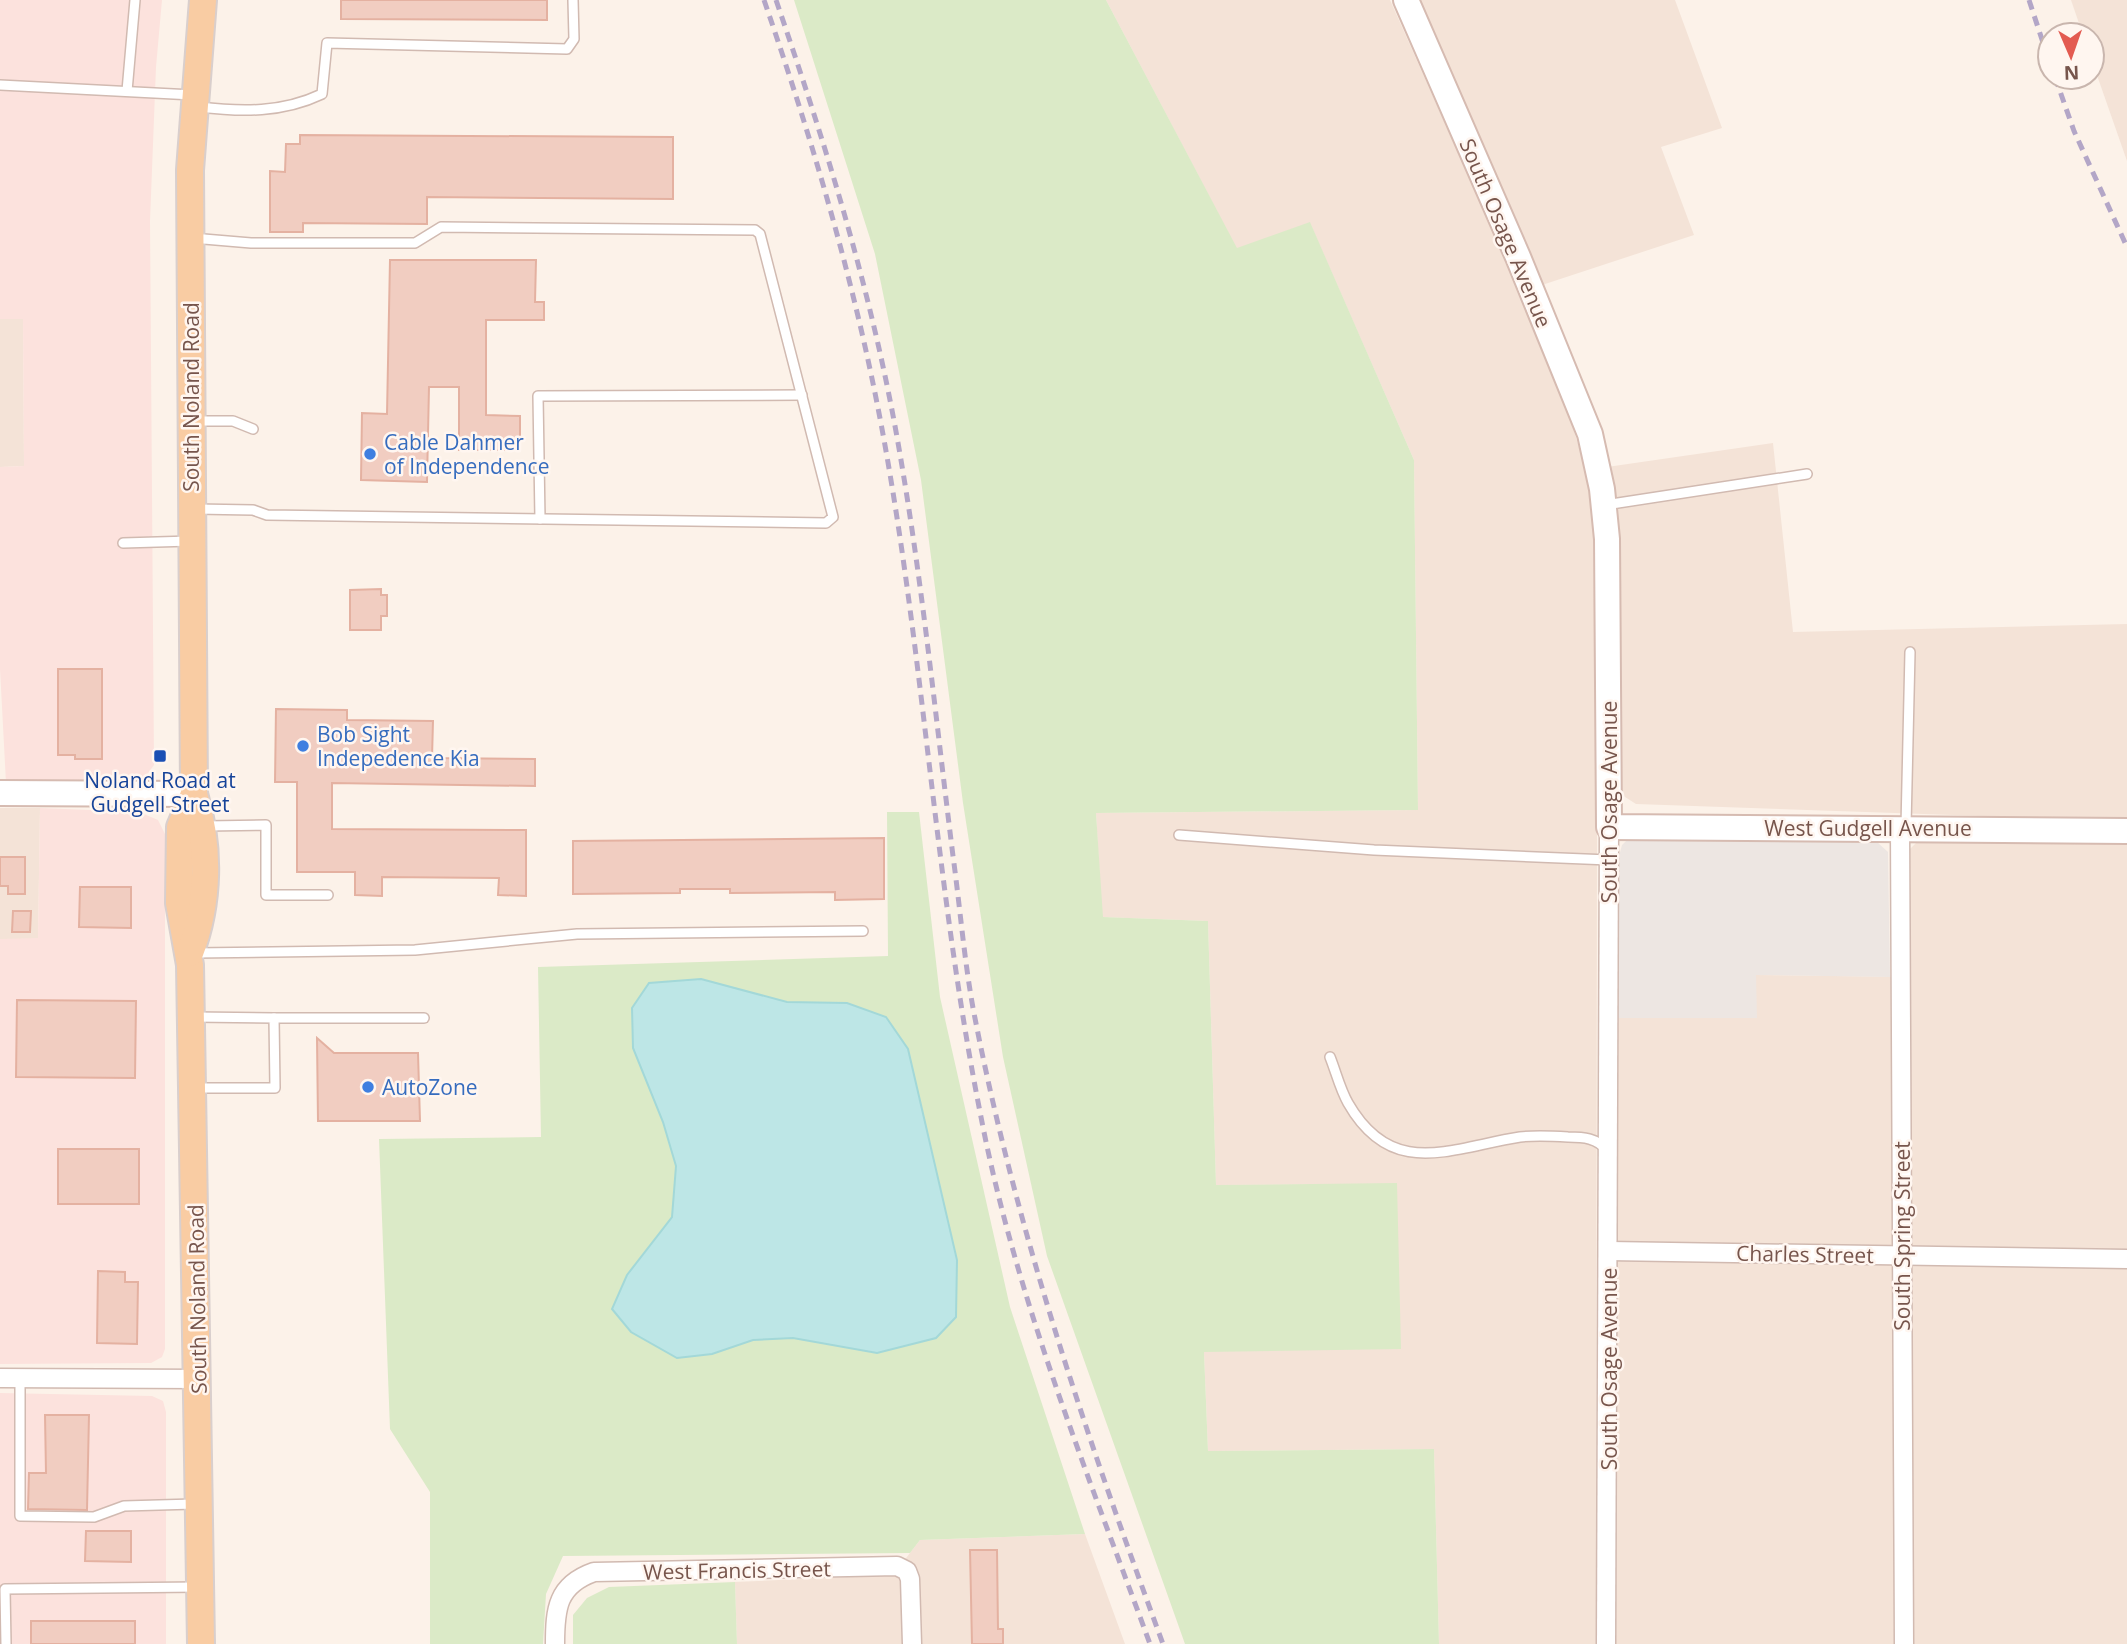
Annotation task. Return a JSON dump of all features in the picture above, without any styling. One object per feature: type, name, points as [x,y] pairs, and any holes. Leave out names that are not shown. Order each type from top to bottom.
[{"type":"main road","name":"South Noland Road","points":[[190,953],[204,913],[204,826],[194,794],[190,238],[194,101],[203,0]]},
{"type":"main road","name":"South Noland Road","points":[[194,794],[180,827],[178,903],[190,953],[199,1379],[201,1644]]},
{"type":"street","name":"South Osage Avenue","points":[[1406,0],[1518,257],[1590,434],[1604,505],[1609,827],[1606,1644]]},
{"type":"street","points":[[0,793],[194,794]]},
{"type":"street","name":"West Gudgell Avenue","points":[[1609,827],[2127,831]]},
{"type":"street","name":"South Spring Street","points":[[1903,828],[1904,1644]]},
{"type":"street","name":"Charles Street","points":[[1609,1251],[2127,1259]]},
{"type":"street","points":[[0,1378],[199,1379]]},
{"type":"street","name":"West Francis Street","points":[[555,1644],[555,1614],[569,1586],[579,1577],[594,1572],[897,1566],[907,1571],[911,1591],[912,1644]]},
{"type":"lane","points":[[127,92],[135,0]]},
{"type":"lane","points":[[0,85],[127,92],[194,101],[235,111],[296,107],[322,94],[327,43],[567,50],[574,39],[573,0]]},
{"type":"lane","points":[[190,238],[251,243],[415,243],[441,227],[755,230],[760,234],[833,517],[831,522],[540,519],[267,515],[253,509],[192,509]]},
{"type":"lane","points":[[540,519],[538,396],[802,395]]},
{"type":"lane","points":[[192,421],[233,421],[253,429]]},
{"type":"lane","points":[[1604,505],[1807,474]]},
{"type":"lane","points":[[123,543],[192,541]]},
{"type":"lane","points":[[1903,828],[1910,652]]},
{"type":"lane","points":[[204,826],[266,825],[266,895],[328,895]]},
{"type":"lane","points":[[1179,835],[1361,850],[1609,860]]},
{"type":"lane","points":[[190,953],[415,950],[577,934],[863,931]]},
{"type":"lane","points":[[191,1017],[424,1018]]},
{"type":"lane","points":[[193,1088],[275,1088],[274,1018]]},
{"type":"lane","points":[[1331,1057],[1347,1101],[1365,1128],[1400,1152],[1456,1152],[1540,1136],[1592,1140],[1601,1143],[1609,1155]]},
{"type":"lane","points":[[20,1378],[20,1516],[94,1517],[124,1506],[200,1503]]},
{"type":"lane","points":[[6,1644],[5,1588],[200,1587]]},
{"type":"shaded area","points":[[0,0],[162,0],[156,67],[150,221],[154,765],[145,777],[130,783],[6,783],[0,669],[0,467],[24,466],[23,319],[0,319]]},
{"type":"shaded area","points":[[1106,0],[1390,0],[1511,272],[1566,405],[1587,473],[1593,517],[1597,836],[1596,1644],[1439,1644],[1434,1449],[1208,1451],[1204,1352],[1397,1184],[1216,1185],[1208,921],[1102,917],[1096,813],[1418,810],[1414,460],[1310,223],[1237,249]]},
{"type":"shaded area","points":[[1415,0],[1675,0],[1722,128],[1661,147],[1694,235],[1539,286]]},
{"type":"shaded area","points":[[2071,0],[2127,0],[2127,161],[2102,91],[2106,91],[2106,21],[2078,21]]},
{"type":"shaded area","points":[[0,319],[23,319],[24,466],[0,467]]},
{"type":"shaded area","points":[[1773,443],[1793,632],[2127,624],[2127,821],[1636,804],[1622,795],[1618,780],[1607,467]]},
{"type":"shaded area","points":[[0,808],[40,808],[38,939],[0,939]]},
{"type":"shaded area","points":[[40,808],[139,812],[158,820],[165,834],[165,1349],[162,1357],[151,1363],[0,1364],[0,939],[38,938]]},
{"type":"shaded area","points":[[1631,836],[1856,836],[1877,842],[1888,852],[1890,977],[1756,975],[1757,1018],[1617,1018],[1618,860],[1622,845]]},
{"type":"shaded area","points":[[1918,841],[2127,842],[2127,1644],[1616,1644],[1617,1018],[1756,1018],[1756,975],[1910,977],[1910,849]]},
{"type":"shaded area","points":[[0,1393],[152,1396],[163,1401],[166,1412],[166,1644],[0,1644]]},
{"type":"shaded area","points":[[1085,1534],[1125,1644],[737,1644],[735,1582],[893,1575],[920,1540]]},
{"type":"green space","points":[[794,0],[1106,0],[1237,248],[1310,222],[1414,460],[1418,810],[1096,813],[1103,917],[1208,921],[1216,1185],[1397,1183],[1401,1349],[1204,1352],[1208,1451],[1434,1449],[1439,1644],[1185,1644],[1047,1256],[1003,1057],[963,803],[921,480],[875,254]]},
{"type":"green space","points":[[887,812],[919,812],[940,997],[1010,1307],[1085,1534],[920,1540],[910,1553],[563,1556],[546,1594],[543,1644],[430,1644],[430,1492],[390,1429],[379,1139],[541,1137],[538,967],[888,956]],"holes":[[[701,979],[787,1002],[847,1003],[877,1353],[793,1338],[753,1340],[712,1354],[627,1275],[672,1217],[676,1166],[663,1122]]]},
{"type":"green space","points":[[735,1582],[737,1644],[573,1644],[573,1615],[587,1598],[609,1587]]},
{"type":"water","points":[[701,979],[787,1002],[847,1003],[886,1017],[908,1049],[957,1260],[956,1317],[936,1338],[877,1353],[793,1338],[753,1340],[712,1354],[677,1358],[631,1332],[612,1309],[627,1275],[672,1217],[676,1166],[663,1122],[633,1048],[632,1008],[649,983]]},
{"type":"building","points":[[341,0],[547,0],[547,20],[341,19]]},
{"type":"building","points":[[300,135],[673,137],[673,199],[427,197],[427,224],[303,223],[303,232],[270,232],[270,171],[285,172],[286,144],[300,144]]},
{"type":"building","points":[[390,260],[536,260],[535,302],[544,302],[544,320],[486,320],[486,415],[520,416],[520,450],[459,450],[459,387],[429,387],[427,482],[361,480],[362,413],[387,414]]},
{"type":"building","points":[[381,589],[381,595],[387,595],[387,616],[381,616],[381,630],[350,630],[350,590]]},
{"type":"building","points":[[58,669],[102,669],[102,759],[75,759],[75,755],[58,755]]},
{"type":"building","points":[[276,709],[347,710],[347,720],[433,721],[432,758],[535,759],[535,786],[332,783],[332,829],[526,830],[526,896],[498,895],[499,878],[382,877],[382,896],[355,895],[355,872],[297,872],[297,782],[275,782]]},
{"type":"building","points":[[884,838],[884,899],[835,900],[835,892],[730,893],[730,889],[680,889],[680,893],[573,894],[573,841]]},
{"type":"building","points":[[0,857],[25,857],[25,894],[8,894],[8,886],[0,886]]},
{"type":"building","points":[[80,887],[131,887],[131,928],[79,927]]},
{"type":"building","points":[[13,911],[31,911],[30,932],[12,932]]},
{"type":"building","points":[[17,1000],[136,1001],[135,1078],[16,1077]]},
{"type":"building","name":"AutoZone","points":[[317,1038],[334,1053],[418,1053],[420,1121],[318,1121]]},
{"type":"building","points":[[58,1149],[139,1149],[139,1204],[58,1204]]},
{"type":"building","points":[[98,1271],[125,1272],[125,1282],[138,1282],[137,1344],[97,1343]]},
{"type":"building","points":[[45,1415],[89,1415],[87,1510],[28,1509],[29,1473],[46,1473]]},
{"type":"building","points":[[86,1531],[131,1531],[131,1562],[85,1561]]},
{"type":"building","points":[[970,1550],[997,1550],[998,1629],[1003,1629],[1003,1644],[972,1644]]},
{"type":"building","points":[[31,1621],[135,1621],[135,1644],[31,1644]]},
{"type":"railway","points":[[764,0],[834,223],[875,393],[911,617],[953,951],[981,1117],[996,1185],[1013,1252],[1055,1384],[1150,1644]]},
{"type":"railway","points":[[776,0],[811,105],[858,264],[895,426],[920,587],[967,970],[990,1090],[1031,1250],[1055,1330],[1163,1644]]},
{"type":"railway","points":[[2029,0],[2036,21]]},
{"type":"railway","points":[[2060,91],[2074,131],[2127,247]]},
{"type":"place","name":"Cable Dahmer of Independence","points":[[370,454]]},
{"type":"place","name":"Bob Sight Indepedence Kia","points":[[303,746]]},
{"type":"place","name":"Noland Road at Gudgell Street","points":[[160,756]]},
{"type":"place","name":"AutoZone","points":[[368,1087]]}]
